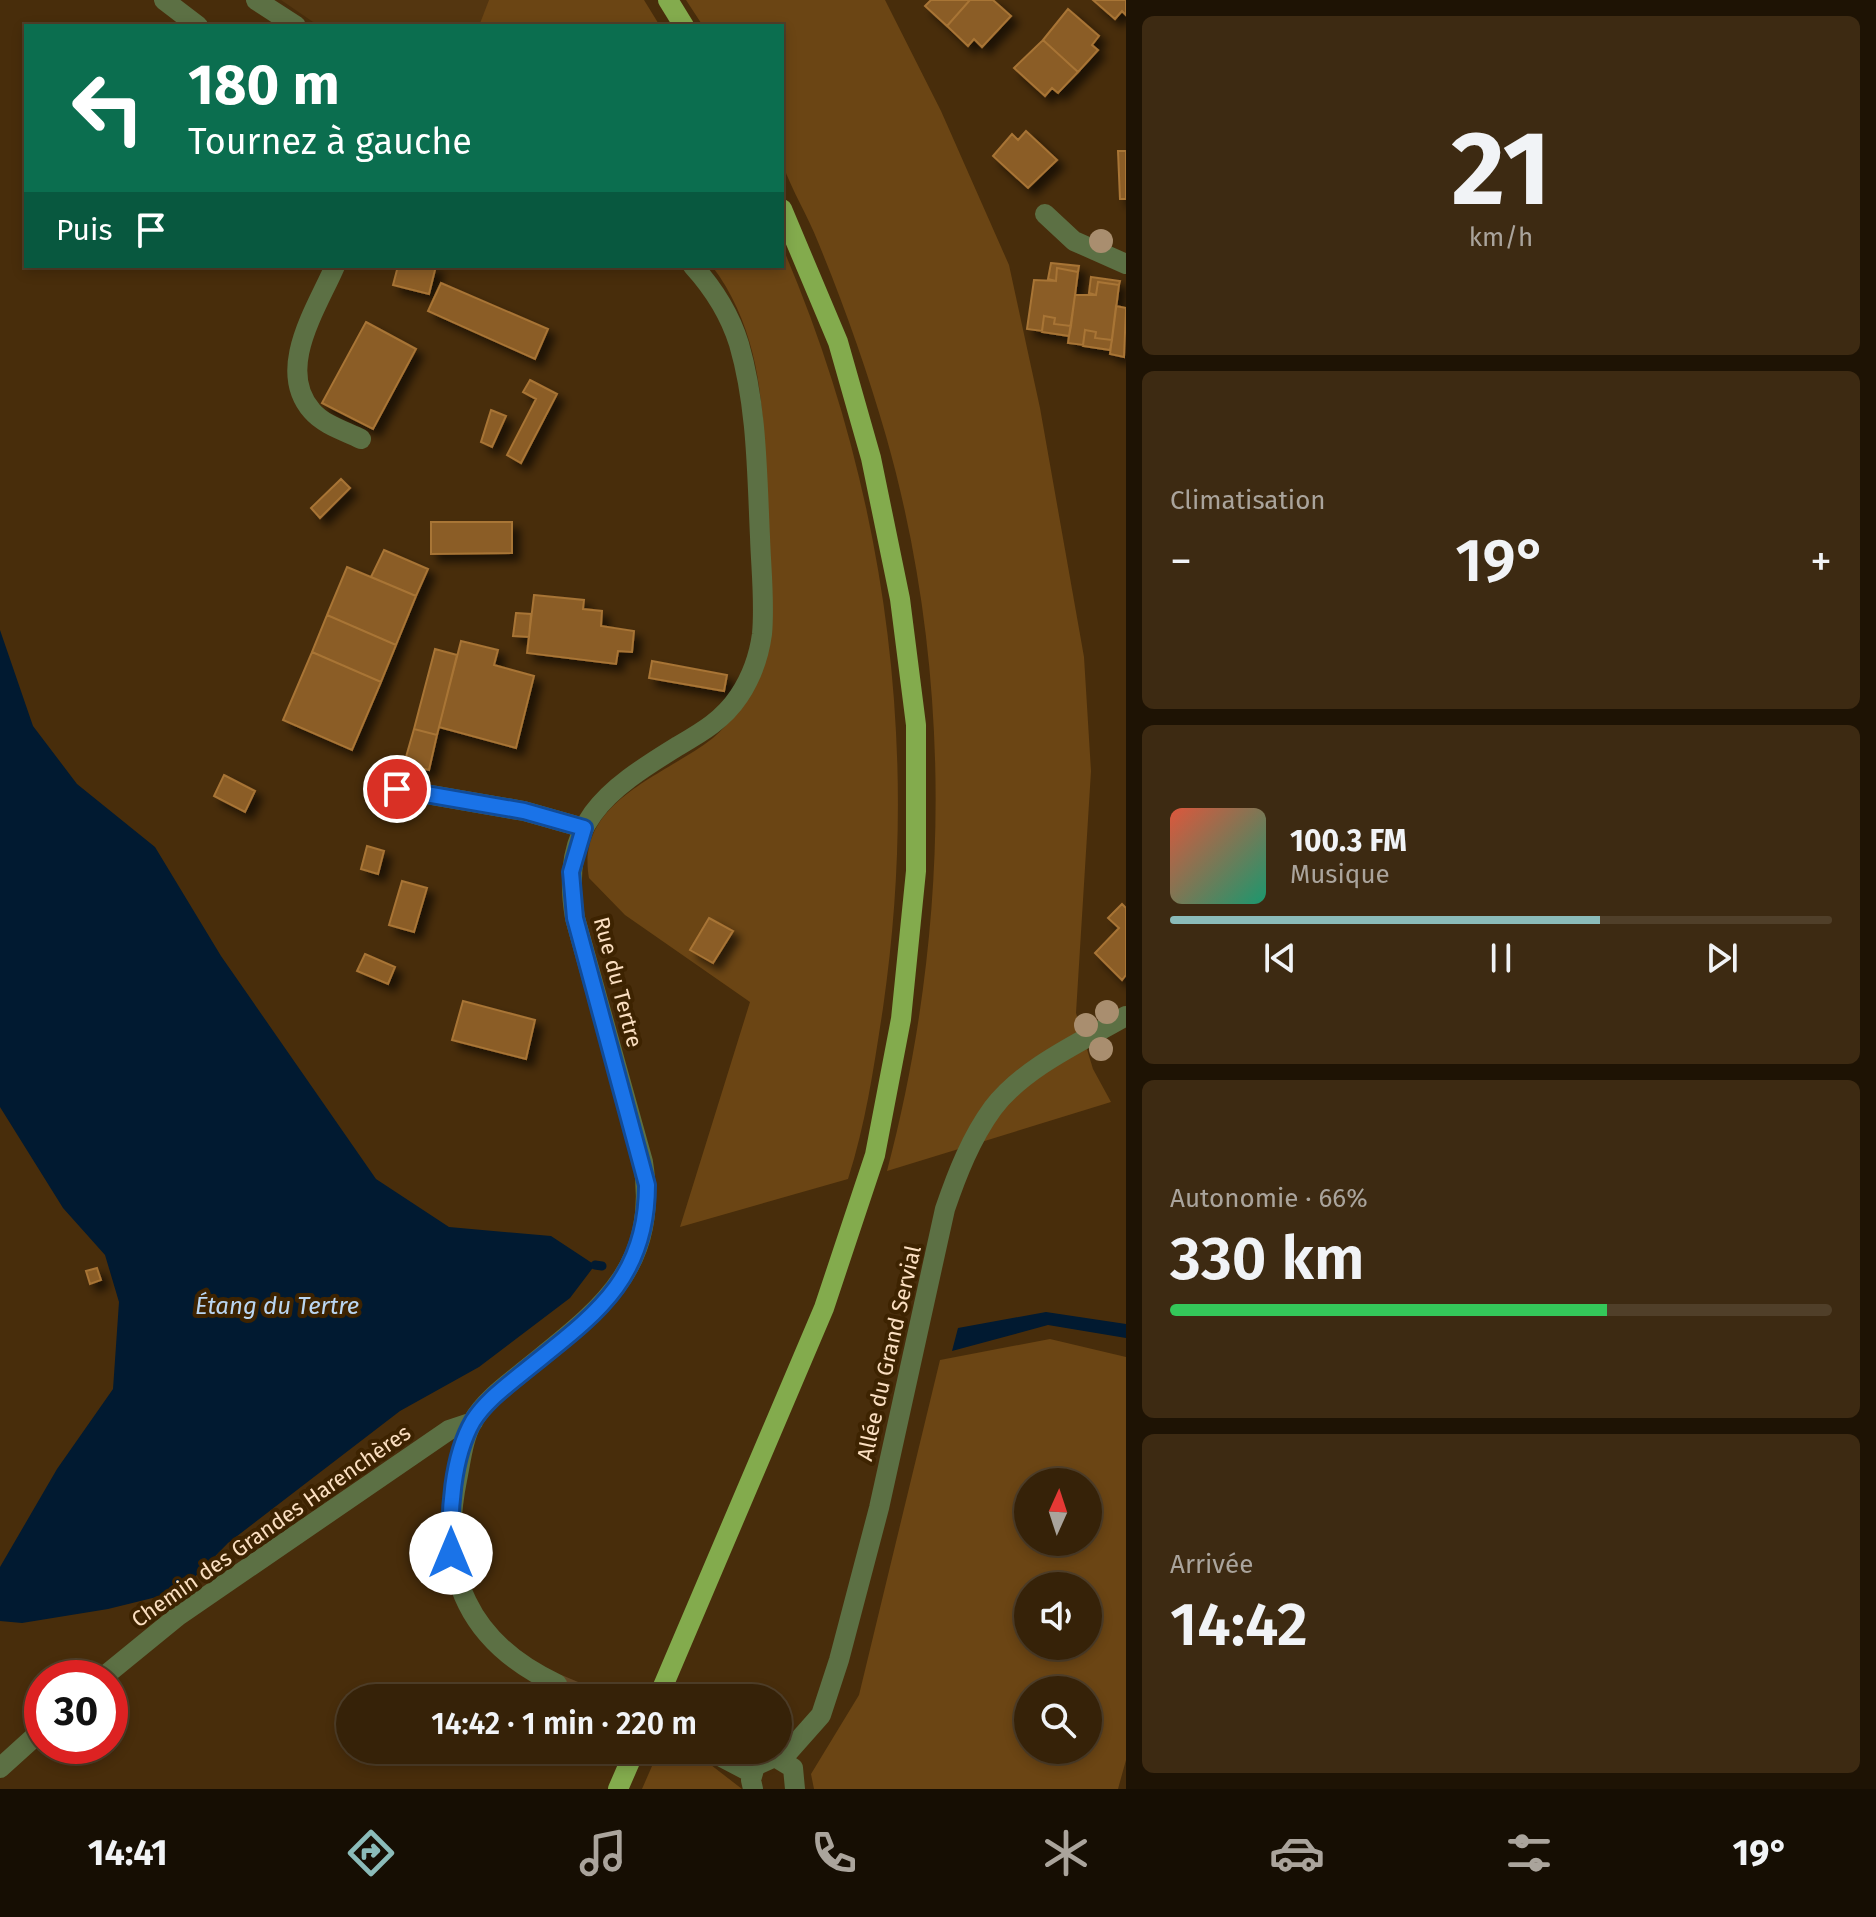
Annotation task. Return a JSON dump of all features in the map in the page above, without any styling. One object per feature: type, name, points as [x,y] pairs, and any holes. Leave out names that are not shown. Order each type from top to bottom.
[{"type":"main road","points":[[668,0],[683,24]]},
{"type":"main road","points":[[664,1684],[824,1308],[875,1155],[901,1019],[916,871],[916,725],[897,585],[871,458],[838,342],[784,214]]},
{"type":"main road","points":[[618,1789],[629,1764]]},
{"type":"street","points":[[164,0],[195,24]]},
{"type":"street","points":[[256,0],[293,24]]},
{"type":"street","points":[[1045,214],[1074,241],[1126,264]]},
{"type":"street","points":[[334,268],[303,340],[297,375],[306,401],[314,413],[361,439]]},
{"type":"street","name":"Rue du Tertre","points":[[557,1684],[532,1672],[494,1642],[478,1622],[455,1578],[451,1553],[452,1503],[473,1422],[494,1396],[597,1312],[627,1274],[643,1231],[647,1185],[643,1162],[571,895],[576,849],[595,810],[624,779],[712,726],[726,713],[747,683],[762,636],[755,441],[746,371],[727,315],[694,268]]},
{"type":"street","points":[[397,789],[524,811],[584,828]]},
{"type":"street","name":"Allée du Grand Servial","points":[[792,1748],[821,1715],[839,1660],[879,1508],[945,1209],[961,1164],[994,1106],[1029,1076],[1126,1016]]},
{"type":"street","name":"Chemin des Grandes Harenchères","points":[[124,1660],[178,1616],[449,1430],[473,1422]]},
{"type":"street","points":[[3,1759],[24,1743]]},
{"type":"street","points":[[728,1764],[752,1781]]},
{"type":"street","points":[[788,1764],[793,1768],[795,1789]]},
{"type":"shaded area","points":[[281,0],[489,0],[491,3],[480,24],[316,24]]},
{"type":"shaded area","points":[[489,0],[644,0],[659,24],[480,24]]},
{"type":"shaded area","points":[[686,0],[885,0],[941,111],[1009,265],[1040,408],[1084,657],[1091,771],[1076,1013],[1093,1069],[1111,1102],[887,1171],[908,1081],[923,989],[932,896],[936,804],[933,711],[924,618],[908,526],[871,387],[837,290],[784,167],[784,24],[702,24]]},
{"type":"shaded area","points":[[784,251],[818,338],[847,431],[870,525],[886,620],[895,716],[898,813],[894,911],[873,1073],[848,1179],[680,1227],[750,1002],[625,915],[589,878],[588,851],[596,829],[609,810],[628,793],[720,732],[743,704],[759,674],[763,425],[749,341],[734,302],[713,268],[784,268]]},
{"type":"shaded area","points":[[1050,1339],[1126,1357],[1126,1760],[1118,1789],[814,1789],[811,1774],[859,1695],[940,1360]]},
{"type":"shaded area","points":[[653,1764],[710,1764],[742,1789],[642,1789]]},
{"type":"water","name":"Étang du Tertre","points":[[0,630],[33,726],[77,784],[155,847],[221,956],[376,1179],[449,1227],[551,1236],[595,1265],[570,1298],[479,1367],[400,1411],[228,1543],[181,1591],[108,1609],[22,1623],[0,1621],[0,1567],[57,1469],[113,1389],[119,1302],[105,1255],[63,1208],[0,1107]]},
{"type":"water","points":[[1046,1312],[1126,1324],[1126,1338],[1048,1325],[952,1351],[958,1328]]},
{"type":"building","points":[[931,0],[970,0],[947,26],[925,6]]},
{"type":"building","points":[[970,0],[993,0],[1011,16],[982,47],[974,39],[968,46],[947,26]]},
{"type":"building","points":[[1093,0],[1126,0],[1126,15],[1122,11],[1115,19]]},
{"type":"building","points":[[1068,9],[1099,36],[1092,45],[1098,50],[1078,72],[1043,40]]},
{"type":"building","points":[[1043,40],[1078,72],[1058,93],[1052,88],[1045,96],[1014,68]]},
{"type":"building","points":[[1026,131],[1057,160],[1028,188],[993,156],[1012,134],[1018,140]]},
{"type":"building","points":[[1118,151],[1126,151],[1126,199],[1120,199]]},
{"type":"building","points":[[1051,263],[1079,266],[1078,272],[1057,268],[1056,281],[1048,279]]},
{"type":"building","points":[[397,268],[436,268],[429,294],[393,285]]},
{"type":"building","points":[[1057,268],[1078,272],[1071,326],[1054,324],[1055,318],[1044,316],[1042,331],[1027,329],[1034,280],[1056,281]]},
{"type":"building","points":[[1091,277],[1120,281],[1119,285],[1098,282],[1096,295],[1089,293]]},
{"type":"building","points":[[1098,282],[1119,285],[1112,340],[1095,338],[1096,332],[1085,330],[1083,345],[1068,343],[1075,295],[1096,295]]},
{"type":"building","points":[[441,283],[548,329],[535,359],[428,311]]},
{"type":"building","points":[[1116,306],[1126,308],[1124,357],[1110,354]]},
{"type":"building","points":[[1044,316],[1055,318],[1054,324],[1071,326],[1069,336],[1042,332]]},
{"type":"building","points":[[366,322],[416,349],[373,429],[322,403]]},
{"type":"building","points":[[1085,330],[1096,332],[1095,338],[1112,340],[1110,350],[1083,346]]},
{"type":"building","points":[[530,380],[557,394],[521,463],[507,455],[536,399],[523,392]]},
{"type":"building","points":[[491,410],[506,416],[492,447],[481,442]]},
{"type":"building","points":[[341,479],[350,488],[320,518],[311,508]]},
{"type":"building","points":[[431,522],[512,522],[512,553],[431,554]]},
{"type":"building","points":[[384,550],[428,569],[416,596],[371,577]]},
{"type":"building","points":[[347,567],[416,596],[396,645],[327,615]]},
{"type":"building","points":[[534,595],[584,600],[583,609],[602,611],[601,626],[634,631],[632,652],[618,651],[616,664],[527,653]]},
{"type":"building","points":[[516,613],[531,614],[529,637],[513,636]]},
{"type":"building","points":[[327,615],[396,645],[381,682],[312,652]]},
{"type":"building","points":[[461,641],[498,650],[494,665],[534,676],[516,748],[439,727]]},
{"type":"building","points":[[435,649],[457,655],[437,735],[414,729]]},
{"type":"building","points":[[312,652],[381,682],[352,750],[283,720]]},
{"type":"building","points":[[652,661],[727,675],[724,691],[649,678]]},
{"type":"building","points":[[414,729],[437,735],[429,770],[404,764]]},
{"type":"building","points":[[224,775],[255,791],[245,812],[214,796]]},
{"type":"building","points":[[367,846],[384,851],[378,874],[361,869]]},
{"type":"building","points":[[402,881],[427,888],[414,932],[389,925]]},
{"type":"building","points":[[1122,904],[1126,908],[1126,975],[1122,980],[1095,953],[1119,928],[1108,918]]},
{"type":"building","points":[[709,918],[733,931],[713,963],[690,950]]},
{"type":"building","points":[[365,954],[395,967],[388,984],[357,971]]},
{"type":"building","points":[[463,1001],[535,1020],[526,1059],[452,1040]]},
{"type":"building","points":[[97,1268],[101,1280],[90,1284],[86,1271]]},
{"type":"waterway","points":[[595,1265],[602,1266]]},
{"type":"route","points":[[397,789],[524,811],[584,828],[571,872],[575,918],[647,1185],[647,1208],[637,1253],[613,1294],[597,1312],[494,1396],[473,1422],[461,1457],[452,1503],[451,1553]]}]
